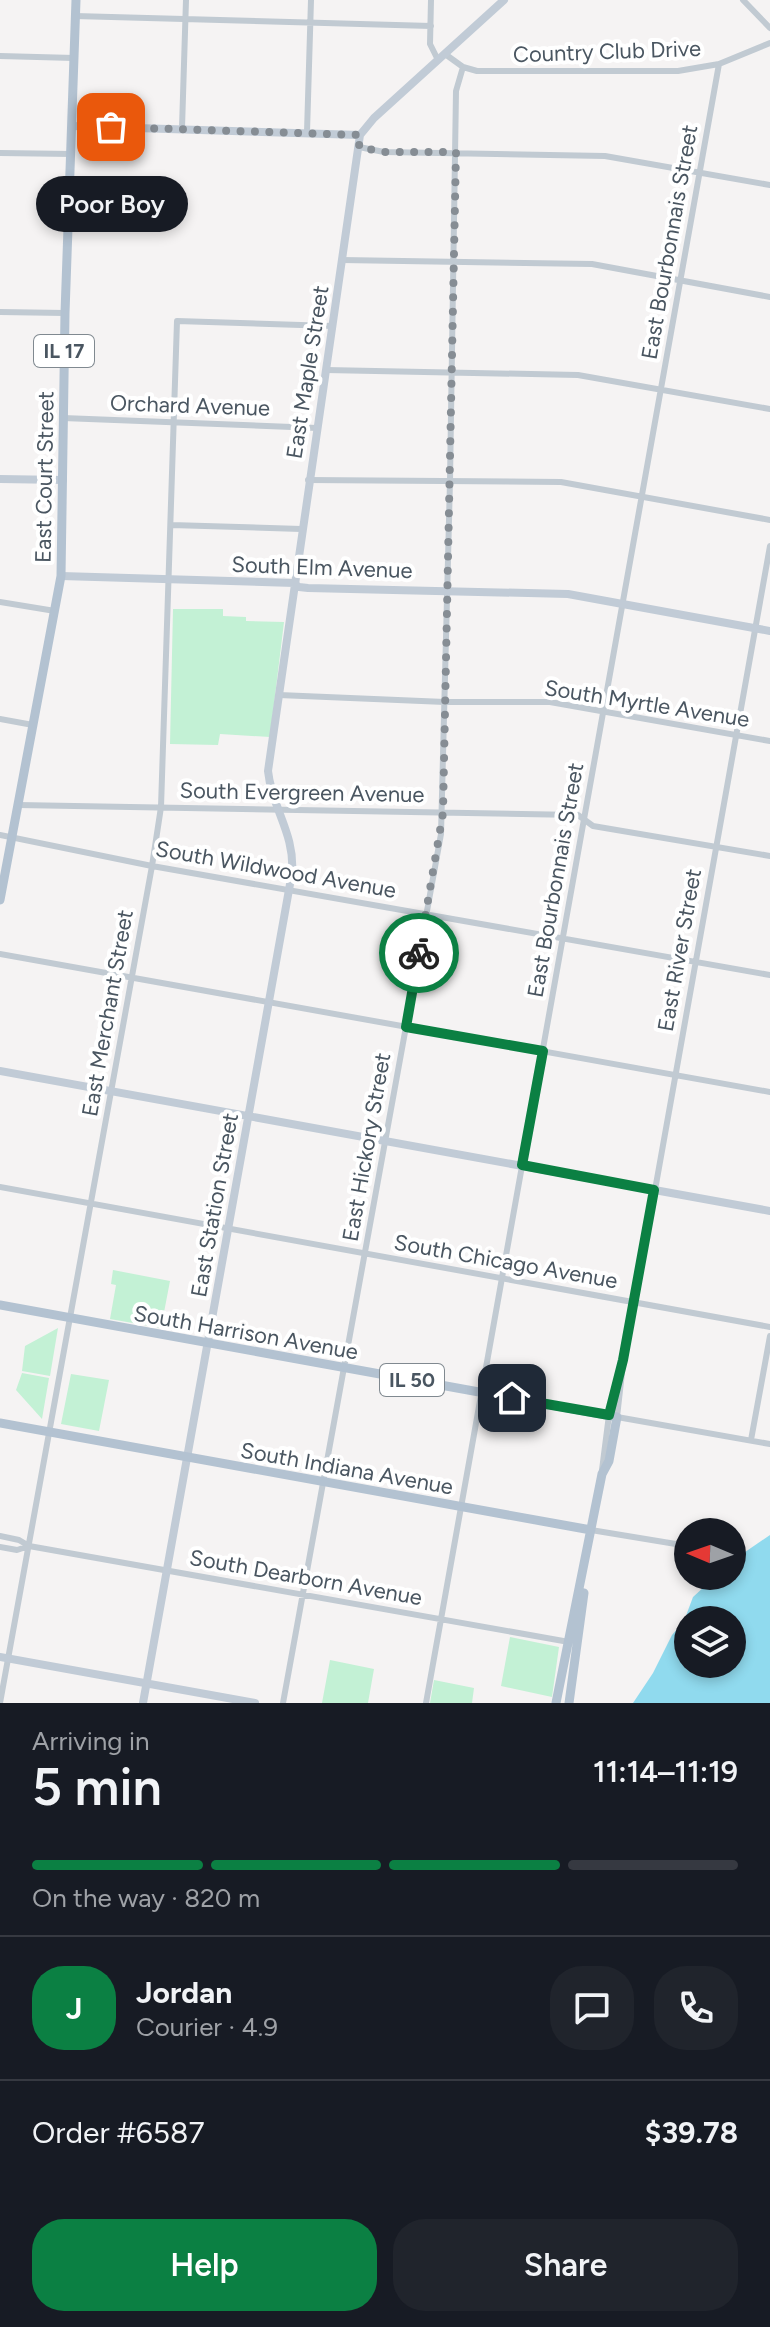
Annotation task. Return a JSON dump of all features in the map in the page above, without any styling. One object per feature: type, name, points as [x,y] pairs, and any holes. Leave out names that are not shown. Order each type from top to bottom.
[{"type":"main road","name":"East Court Street","points":[[0,900],[61,576],[65,313],[76,0]]},
{"type":"main road","points":[[72,126],[360,135],[374,118],[504,0]]},
{"type":"main road","name":"East Maple Street","points":[[277,810],[268,771],[360,135]]},
{"type":"main road","points":[[0,479],[63,480]]},
{"type":"main road","name":"South Elm Avenue","points":[[61,576],[294,583],[308,588],[568,594],[770,631]]},
{"type":"main road","name":"East Station Street","points":[[143,1703],[289,888],[292,848],[287,827],[277,810]]},
{"type":"main road","points":[[0,1071],[770,1211]]},
{"type":"main road","name":"South Harrison Avenue","points":[[0,1305],[613,1416]]},
{"type":"main road","name":"East River Street","points":[[569,1703],[573,1643],[602,1474],[609,1461],[613,1416]]},
{"type":"main road","name":"South Indiana Avenue","points":[[0,1423],[591,1530]]},
{"type":"main road","name":"East River Street","points":[[556,1703],[573,1643]]},
{"type":"main road","points":[[4,1658],[255,1703]]},
{"type":"street","points":[[182,128],[186,0]]},
{"type":"street","points":[[307,132],[311,0]]},
{"type":"street","points":[[431,0],[430,44],[441,57],[463,67]]},
{"type":"street","points":[[743,0],[770,28]]},
{"type":"street","points":[[75,16],[431,26]]},
{"type":"street","name":"Country Club Drive","points":[[463,67],[477,71],[678,71],[719,64],[770,43]]},
{"type":"street","points":[[0,56],[74,58]]},
{"type":"street","name":"East Bourbonnais Street","points":[[426,1703],[719,64]]},
{"type":"street","name":"East Hickory Street","points":[[283,1703],[443,813],[456,91],[463,67]]},
{"type":"street","points":[[359,147],[384,152],[605,156],[770,185]]},
{"type":"street","points":[[0,153],[72,154]]},
{"type":"street","points":[[342,260],[592,264],[770,297]]},
{"type":"street","points":[[0,312],[65,313]]},
{"type":"street","name":"East Merchant Street","points":[[0,1703],[4,1658],[29,1546],[161,807],[177,321],[332,326]]},
{"type":"street","points":[[326,370],[578,375],[770,409]]},
{"type":"street","name":"Orchard Avenue","points":[[63,418],[317,428]]},
{"type":"street","points":[[308,480],[561,482],[770,520]]},
{"type":"street","points":[[171,525],[301,529]]},
{"type":"street","name":"East River Street","points":[[613,1416],[624,1377],[623,1360],[770,546]]},
{"type":"street","points":[[0,602],[55,611]]},
{"type":"street","name":"South Myrtle Avenue","points":[[279,695],[445,702],[550,702],[770,741]]},
{"type":"street","points":[[0,719],[33,725]]},
{"type":"street","name":"South Evergreen Avenue","points":[[18,805],[578,815],[593,826],[770,856]]},
{"type":"street","name":"South Wildwood Avenue","points":[[0,835],[152,866],[770,975]]},
{"type":"street","points":[[0,954],[770,1092]]},
{"type":"street","name":"South Chicago Avenue","points":[[0,1187],[770,1327]]},
{"type":"street","points":[[751,1440],[770,1336]]},
{"type":"street","name":"South Harrison Avenue","points":[[613,1416],[770,1444]]},
{"type":"street","name":"South Indiana Avenue","points":[[591,1530],[674,1544]]},
{"type":"street","points":[[0,1536],[19,1540],[29,1546]]},
{"type":"street","points":[[0,1547],[17,1550],[29,1546]]},
{"type":"street","name":"South Dearborn Avenue","points":[[29,1546],[573,1643]]},
{"type":"green space","points":[[173,609],[223,609],[223,616],[246,617],[246,621],[284,622],[270,737],[220,734],[218,745],[170,744]]},
{"type":"green space","points":[[113,1270],[170,1281],[161,1328],[110,1319],[116,1285],[111,1284]]},
{"type":"green space","points":[[58,1328],[50,1376],[22,1371],[25,1346]]},
{"type":"green space","points":[[22,1373],[49,1378],[42,1419],[16,1390]]},
{"type":"green space","points":[[71,1374],[109,1380],[99,1431],[61,1424]]},
{"type":"green space","points":[[510,1637],[559,1647],[552,1697],[501,1686]]},
{"type":"green space","points":[[330,1660],[374,1669],[368,1703],[322,1703]]},
{"type":"green space","points":[[434,1680],[474,1688],[472,1703],[430,1703]]},
{"type":"water","points":[[770,1535],[770,1703],[633,1703],[674,1633],[674,1678],[746,1678],[746,1606],[690,1606],[701,1590],[746,1590],[746,1551]]},
{"type":"way so far","points":[[111,127],[360,135],[359,147],[384,152],[456,152],[443,813],[419,953]]},
{"type":"place","name":"Poor Boy","points":[[111,127]]},
{"type":"route","points":[[419,953],[406,1027],[543,1051],[522,1165],[654,1190],[635,1302],[609,1415],[512,1398]]}]
